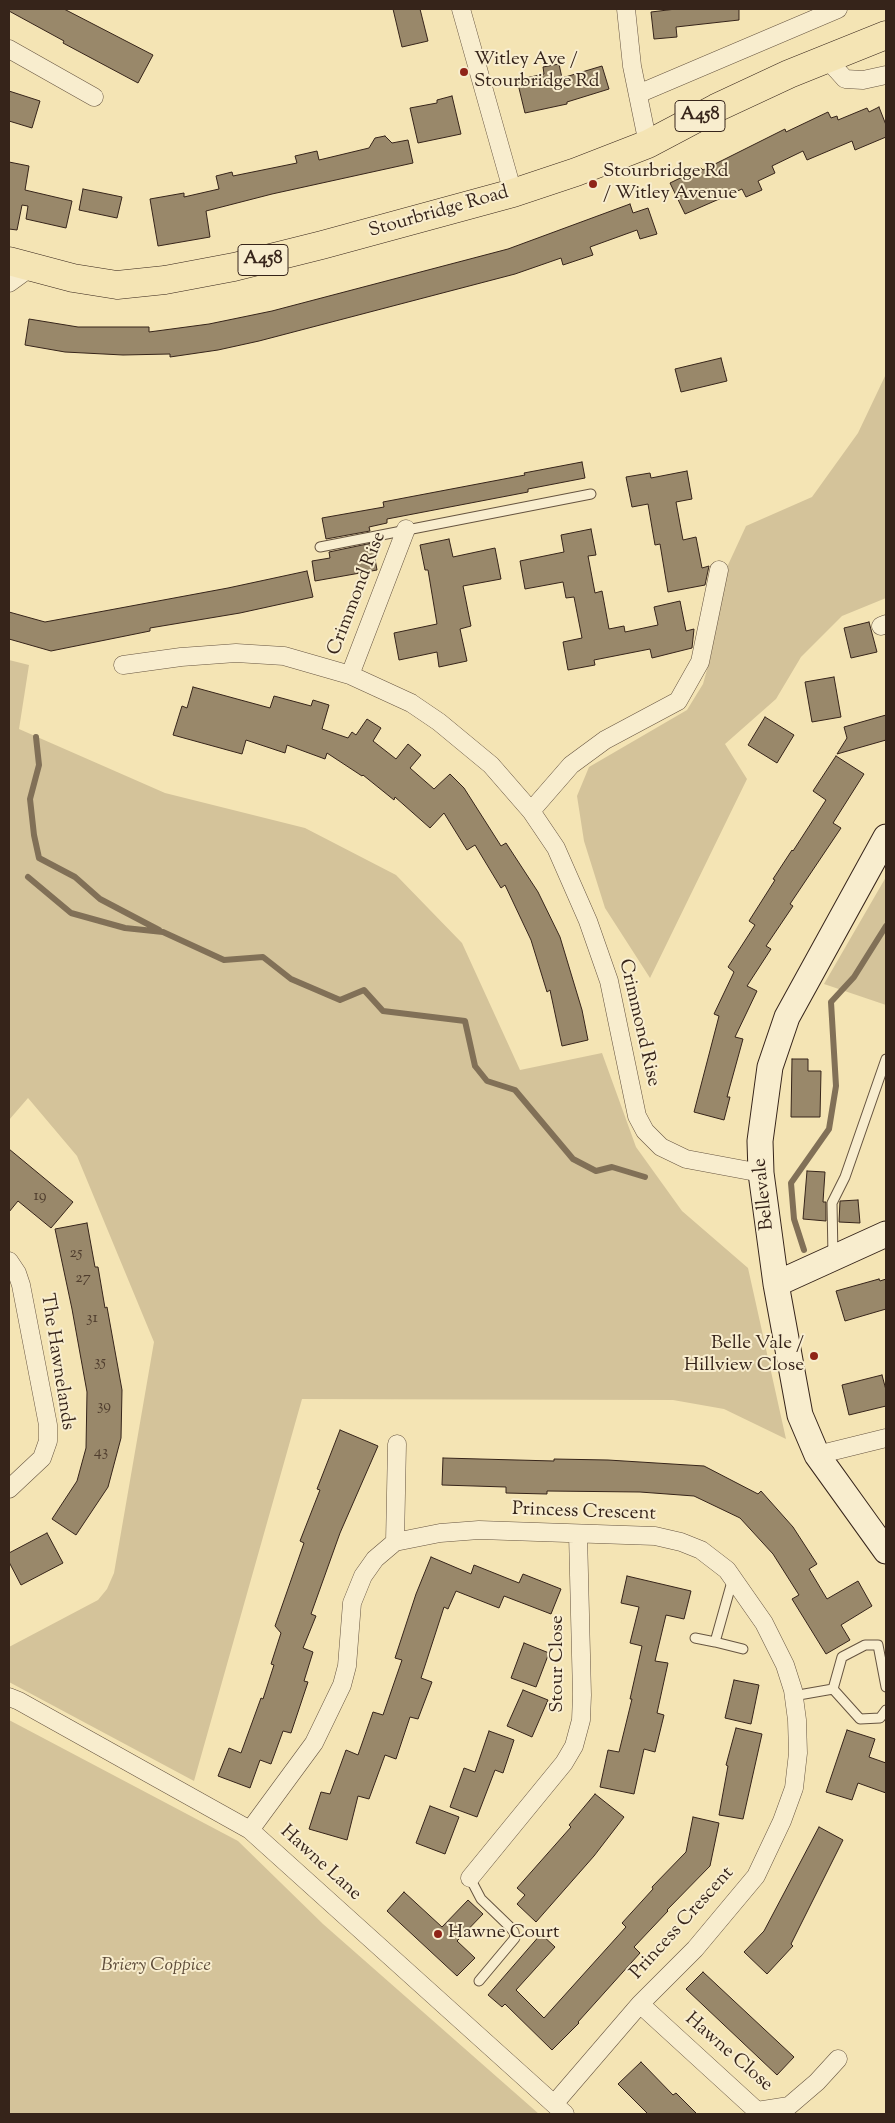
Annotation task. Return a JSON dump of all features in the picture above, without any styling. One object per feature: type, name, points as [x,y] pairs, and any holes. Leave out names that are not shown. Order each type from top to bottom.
[{"type":"highway","name":"Stourbridge Road","points":[[20,264],[74,278],[116,285],[165,280],[234,267],[322,245],[513,193],[576,172],[648,144],[716,108],[789,74],[886,35]]},
{"type":"street","points":[[461,9],[513,193]]},
{"type":"street","points":[[626,9],[638,94],[648,144]]},
{"type":"street","points":[[638,94],[838,9]]},
{"type":"street","points":[[9,50],[94,97]]},
{"type":"street","points":[[827,59],[845,79],[863,80],[886,75]]},
{"type":"street","name":"Stourbridge Road","points":[[9,283],[20,264]]},
{"type":"street","name":"Crimmond Rise","points":[[350,675],[406,529]]},
{"type":"street","points":[[531,811],[571,766],[605,740],[678,701],[700,662],[719,570]]},
{"type":"street","name":"Crimmond Rise","points":[[123,665],[181,657],[236,654],[284,656],[350,675],[411,703],[438,722],[491,765],[531,811],[556,848],[588,921],[608,981],[638,1116],[646,1131],[661,1147],[686,1159],[761,1173]]},
{"type":"street","name":"Bellevale","points":[[886,837],[787,1017],[770,1067],[760,1141],[761,1173],[776,1284],[800,1415],[817,1455],[886,1550]]},
{"type":"street","points":[[776,1284],[886,1234]]},
{"type":"street","name":"The Hawnelands","points":[[9,1261],[22,1285],[48,1425],[48,1441],[42,1458],[9,1489]]},
{"type":"street","points":[[817,1455],[886,1438]]},
{"type":"street","points":[[394,1542],[397,1444]]},
{"type":"street","name":"Princess Crescent","points":[[250,1830],[314,1743],[342,1685],[347,1666],[352,1603],[363,1576],[375,1559],[394,1542],[440,1532],[479,1530],[655,1536],[681,1542],[701,1550],[727,1570],[764,1623],[785,1665],[797,1720],[798,1753],[794,1788],[782,1822],[756,1876],[695,1949],[640,2004],[560,2109]]},
{"type":"street","name":"Stour Close","points":[[470,1878],[564,1763],[574,1746],[581,1720],[582,1695],[578,1534]]},
{"type":"street","name":"Hawne Lane","points":[[9,1697],[250,1830],[560,2109]]},
{"type":"street","name":"Hawne Close","points":[[640,2004],[757,2111],[789,2106],[817,2082],[838,2059]]},
{"type":"lane","points":[[320,547],[591,494]]},
{"type":"lane","points":[[833,1258],[832,1203],[845,1177],[886,1059]]},
{"type":"lane","points":[[715,1642],[733,1578]]},
{"type":"lane","points":[[695,1638],[743,1649]]},
{"type":"lane","points":[[833,1689],[842,1657],[864,1645],[878,1645],[886,1687]]},
{"type":"lane","points":[[793,1696],[833,1689]]},
{"type":"lane","points":[[833,1689],[860,1719],[880,1718],[886,1710]]},
{"type":"lane","points":[[470,1878],[481,1899],[509,1926],[514,1932],[515,1938],[479,1981]]},
{"type":"green space","points":[[886,374],[886,598],[842,616],[801,657],[776,699],[725,744],[747,779],[650,978],[605,908],[584,841],[577,796],[589,767],[687,710],[703,684],[710,659],[728,565],[746,526],[812,497],[858,433]]},
{"type":"green space","points":[[9,660],[29,665],[19,729],[165,793],[305,828],[396,875],[462,943],[520,1070],[602,1053],[636,1147],[682,1211],[748,1268],[786,1439],[724,1409],[673,1400],[302,1399],[194,1781],[9,1682],[9,1647],[98,1600],[107,1589],[114,1573],[154,1342],[77,1156],[28,1098],[9,1120]]},
{"type":"green space","points":[[886,877],[886,1005],[824,984]]},
{"type":"green space","name":"Briery Coppice","points":[[9,1720],[238,1841],[323,1924],[539,2114],[9,2114]]},
{"type":"building","points":[[9,9],[64,9],[153,55],[138,83],[63,43],[64,41],[9,11]]},
{"type":"building","points":[[393,9],[420,9],[428,41],[402,47]]},
{"type":"building","points":[[676,9],[739,9],[739,20],[676,27],[677,37],[654,39],[651,12]]},
{"type":"building","points":[[559,64],[562,78],[602,66],[609,89],[567,102],[567,104],[525,113],[517,80],[544,74],[543,67]]},
{"type":"building","points":[[9,91],[40,101],[32,128],[9,121]]},
{"type":"building","points":[[452,96],[461,134],[418,143],[410,108],[437,103],[437,100]]},
{"type":"building","points":[[879,107],[886,125],[886,137],[855,150],[852,141],[807,160],[803,151],[772,166],[775,173],[758,181],[762,190],[746,197],[742,189],[685,214],[670,183],[701,168],[703,170],[785,129],[786,132],[828,112],[831,118],[837,116],[838,120],[867,108],[869,112]]},
{"type":"building","points":[[385,136],[392,143],[408,140],[413,163],[272,194],[206,211],[210,237],[158,246],[150,199],[184,193],[184,197],[219,189],[216,176],[232,172],[233,176],[297,163],[295,156],[317,151],[319,160],[369,148],[375,138]]},
{"type":"building","points":[[9,162],[29,166],[25,190],[72,201],[66,228],[26,219],[28,206],[22,205],[17,230],[9,229]]},
{"type":"building","points":[[83,189],[122,197],[117,218],[79,210]]},
{"type":"building","points":[[630,204],[633,213],[648,208],[657,234],[640,239],[637,230],[590,247],[593,255],[563,265],[561,258],[515,274],[259,341],[218,350],[170,357],[170,354],[123,355],[65,352],[25,345],[29,319],[78,327],[149,327],[149,332],[209,324],[272,311],[508,249]]},
{"type":"building","points":[[721,358],[727,381],[681,392],[675,369]]},
{"type":"building","points":[[582,462],[585,478],[528,489],[528,492],[387,519],[387,523],[369,527],[370,531],[326,539],[322,518],[384,507],[383,502],[525,475],[524,473]]},
{"type":"building","points":[[687,471],[692,499],[676,502],[683,540],[696,537],[702,568],[709,566],[705,585],[668,592],[660,544],[655,545],[648,504],[632,507],[626,477],[650,473],[651,478]]},
{"type":"building","points":[[591,529],[596,555],[588,556],[595,593],[602,591],[609,629],[624,626],[625,632],[658,625],[654,607],[680,601],[686,631],[694,629],[692,648],[652,658],[650,649],[594,660],[595,665],[568,670],[563,642],[582,638],[574,597],[566,598],[563,582],[525,589],[520,561],[564,552],[561,535]]},
{"type":"building","points":[[449,539],[453,557],[495,548],[501,579],[463,586],[471,626],[460,629],[467,661],[439,667],[437,652],[399,660],[394,633],[437,624],[428,570],[425,570],[420,545]]},
{"type":"building","points":[[372,543],[377,570],[315,581],[312,561],[330,558],[329,552]]},
{"type":"building","points":[[307,571],[313,597],[240,613],[150,628],[150,631],[51,651],[9,639],[9,612],[45,622],[228,588]]},
{"type":"building","points":[[869,622],[877,652],[851,658],[844,628]]},
{"type":"building","points":[[834,677],[841,717],[812,722],[805,682]]},
{"type":"building","points":[[193,687],[270,708],[274,696],[311,706],[313,700],[329,705],[322,729],[348,738],[352,732],[356,735],[367,719],[381,728],[373,741],[396,759],[408,744],[421,755],[410,768],[434,789],[450,774],[464,788],[501,846],[506,843],[538,892],[560,937],[582,1010],[588,1040],[562,1046],[550,990],[547,992],[531,940],[505,885],[501,888],[475,845],[467,850],[444,813],[430,828],[395,797],[394,800],[363,775],[327,753],[325,759],[287,745],[285,753],[246,740],[242,754],[173,735],[182,706],[187,708]]},
{"type":"building","points":[[886,715],[886,740],[837,754],[847,738],[844,727]]},
{"type":"building","points":[[765,717],[794,735],[777,763],[748,745]]},
{"type":"building","points":[[836,756],[864,774],[833,823],[841,828],[790,904],[793,906],[766,946],[771,949],[747,986],[757,991],[735,1037],[743,1039],[727,1097],[730,1097],[724,1120],[694,1112],[719,1016],[714,1014],[734,972],[728,967],[755,925],[749,921],[775,880],[773,879],[826,800],[813,791]]},
{"type":"building","points":[[792,1059],[808,1059],[808,1071],[821,1071],[820,1117],[791,1117]]},
{"type":"building","points":[[9,1149],[73,1202],[51,1228],[18,1201],[9,1212]]},
{"type":"building","points":[[807,1171],[825,1172],[823,1202],[826,1202],[826,1221],[803,1219]]},
{"type":"building","points":[[858,1200],[860,1223],[839,1222],[840,1201]]},
{"type":"building","points":[[87,1223],[95,1267],[98,1267],[105,1308],[107,1307],[122,1390],[121,1438],[108,1487],[76,1535],[52,1519],[77,1481],[86,1448],[87,1392],[55,1229]]},
{"type":"building","points":[[879,1279],[880,1281],[886,1279],[886,1309],[845,1321],[836,1291]]},
{"type":"building","points":[[882,1375],[886,1390],[886,1406],[849,1415],[842,1385]]},
{"type":"building","points":[[340,1430],[378,1446],[340,1533],[311,1614],[316,1616],[303,1648],[313,1652],[304,1681],[308,1682],[291,1733],[283,1731],[271,1764],[260,1760],[250,1788],[218,1776],[229,1748],[241,1753],[261,1698],[263,1699],[274,1665],[271,1664],[281,1633],[275,1626],[304,1543],[300,1541],[320,1490],[317,1489]]},
{"type":"building","points":[[443,1458],[554,1461],[554,1459],[608,1460],[704,1466],[758,1494],[761,1491],[793,1527],[817,1564],[809,1569],[827,1599],[858,1581],[872,1606],[841,1625],[850,1640],[826,1654],[792,1599],[799,1595],[773,1554],[740,1518],[694,1496],[640,1492],[547,1491],[547,1494],[506,1493],[506,1487],[442,1485]]},
{"type":"building","points":[[47,1533],[63,1563],[21,1585],[9,1562],[9,1553]]},
{"type":"building","points":[[431,1557],[471,1574],[474,1565],[519,1583],[523,1574],[561,1589],[551,1614],[504,1596],[499,1608],[456,1591],[448,1609],[444,1607],[421,1678],[432,1682],[418,1719],[410,1717],[396,1759],[385,1755],[369,1799],[358,1796],[347,1840],[309,1829],[321,1792],[330,1794],[346,1750],[358,1755],[373,1712],[383,1715],[402,1660],[395,1658],[416,1594]]},
{"type":"building","points":[[627,1576],[691,1591],[684,1619],[666,1615],[655,1661],[668,1663],[657,1713],[664,1715],[655,1752],[644,1749],[634,1794],[600,1787],[608,1750],[619,1752],[642,1646],[630,1643],[639,1607],[621,1603]]},
{"type":"building","points":[[524,1643],[549,1653],[536,1687],[511,1678]]},
{"type":"building","points":[[734,1680],[759,1685],[751,1724],[725,1718]]},
{"type":"building","points":[[523,1690],[548,1700],[532,1737],[507,1726]]},
{"type":"building","points":[[736,1728],[762,1734],[743,1819],[719,1815],[728,1766],[726,1765]]},
{"type":"building","points":[[847,1730],[875,1739],[869,1757],[886,1763],[886,1793],[858,1783],[852,1800],[826,1792]]},
{"type":"building","points":[[489,1731],[514,1740],[503,1773],[495,1770],[477,1817],[450,1807],[464,1768],[475,1772]]},
{"type":"building","points":[[595,1794],[624,1817],[594,1856],[536,1922],[517,1904],[525,1895],[517,1888],[571,1827],[569,1825]]},
{"type":"building","points":[[430,1806],[459,1817],[445,1854],[416,1843]]},
{"type":"building","points":[[693,1817],[719,1823],[710,1866],[634,1947],[640,1953],[579,2023],[552,2050],[505,2004],[502,2007],[488,1995],[541,1934],[555,1947],[516,1990],[544,2018],[626,1927],[622,1923],[653,1889],[652,1887],[686,1852]]},
{"type":"building","points":[[819,1827],[843,1840],[791,1944],[793,1946],[767,1974],[744,1952],[764,1931]]},
{"type":"building","name":"Hawne Court","points":[[404,1892],[442,1927],[468,1900],[483,1914],[457,1941],[475,1958],[457,1976],[387,1911]]},
{"type":"building","points":[[703,1972],[794,2057],[777,2075],[686,1989]]},
{"type":"building","points":[[641,2062],[673,2095],[676,2093],[697,2114],[648,2114],[618,2084]]},
{"type":"waterway","points":[[36,737],[39,765],[30,799],[39,858],[75,877],[100,899],[159,930]]},
{"type":"waterway","points":[[28,877],[71,913],[125,928],[163,932],[224,960],[263,957],[291,979],[340,1000],[364,990],[383,1011],[465,1021],[475,1066],[487,1081],[515,1090],[573,1159],[596,1171],[612,1167],[645,1177]]},
{"type":"waterway","points":[[804,1250],[794,1219],[791,1183],[829,1129],[836,1086],[831,1002],[854,977],[886,926]]},
{"type":"place","name":"Witley Ave / Stourbridge Rd","points":[[464,72]]},
{"type":"place","name":"Stourbridge Rd / Witley Avenue","points":[[593,184]]},
{"type":"place","name":"Belle Vale / Hillview Close","points":[[814,1356]]},
{"type":"place","name":"Hawne Court","points":[[438,1934]]}]
